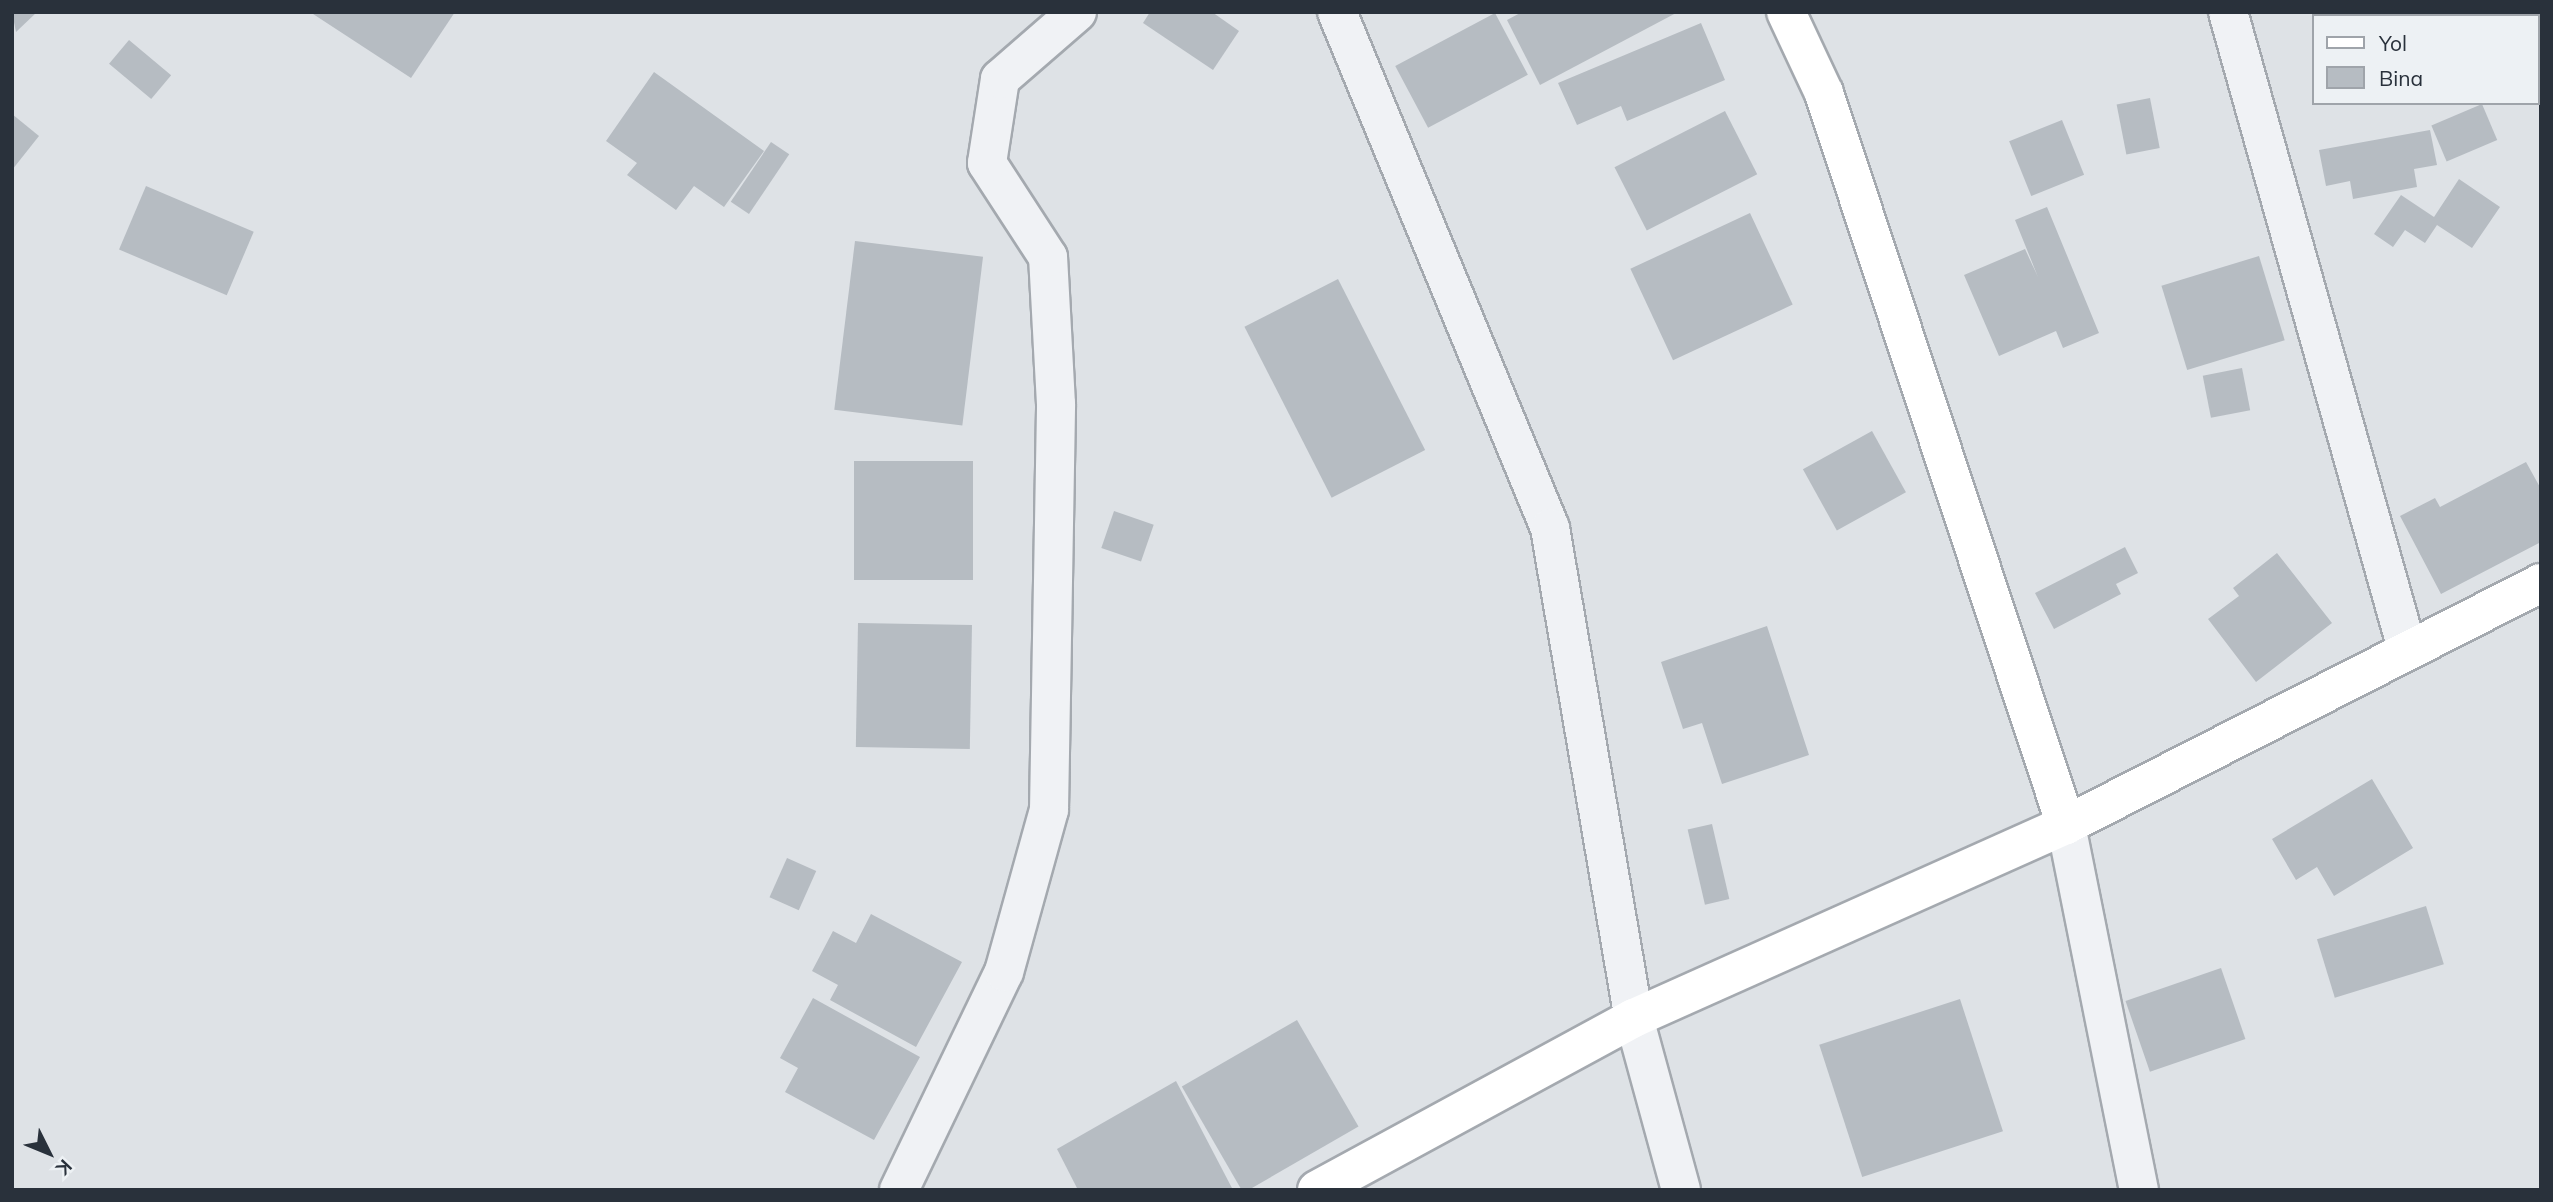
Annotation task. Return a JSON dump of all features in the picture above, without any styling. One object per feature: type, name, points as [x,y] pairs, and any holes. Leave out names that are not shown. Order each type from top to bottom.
[{"type":"street","points":[[899,1190],[1004,972],[1049,810],[1056,404],[1048,257],[987,163],[1000,79],[1076,12]]},
{"type":"street","points":[[1337,12],[1550,528],[1634,1018],[1681,1190]]},
{"type":"street","points":[[1786,12],[1824,93],[2066,825],[2139,1190]]},
{"type":"street","points":[[2228,12],[2407,649]]},
{"type":"street","points":[[1317,1190],[1634,1018],[2066,825],[2541,583]]},
{"type":"building","points":[[12,12],[37,12],[16,32]]},
{"type":"building","points":[[310,12],[455,12],[411,78]]},
{"type":"building","points":[[1150,12],[1212,12],[1239,31],[1213,70],[1143,23]]},
{"type":"building","points":[[1522,12],[1678,12],[1540,85],[1507,20]]},
{"type":"building","points":[[1495,13],[1528,75],[1428,128],[1395,66]]},
{"type":"building","points":[[1701,23],[1725,80],[1627,121],[1621,106],[1577,125],[1558,83]]},
{"type":"building","points":[[129,40],[171,75],[151,99],[109,64]]},
{"type":"building","points":[[654,72],[764,151],[724,207],[694,186],[676,210],[627,175],[637,163],[606,141]]},
{"type":"building","points":[[2150,98],[2160,148],[2126,155],[2117,104]]},
{"type":"building","points":[[2482,105],[2497,140],[2447,161],[2431,125]]},
{"type":"building","points":[[1725,111],[1757,174],[1647,231],[1615,167]]},
{"type":"building","points":[[12,114],[39,136],[12,170]]},
{"type":"building","points":[[2062,120],[2084,175],[2031,196],[2009,141]]},
{"type":"building","points":[[2430,130],[2437,165],[2414,169],[2417,187],[2353,199],[2350,181],[2326,186],[2319,150]]},
{"type":"building","points":[[771,142],[789,154],[749,214],[731,202]]},
{"type":"building","points":[[2459,179],[2500,207],[2472,248],[2437,225],[2425,243],[2405,230],[2393,247],[2374,234],[2401,195],[2434,217]]},
{"type":"building","points":[[146,186],[254,232],[227,295],[119,250]]},
{"type":"building","points":[[2047,207],[2099,333],[2063,348],[2056,331],[1999,356],[1964,275],[2025,249],[2038,277],[2015,220]]},
{"type":"building","points":[[1750,213],[1793,305],[1673,360],[1630,269]]},
{"type":"building","points":[[855,241],[983,257],[962,425],[834,410]]},
{"type":"building","points":[[2259,256],[2285,340],[2187,370],[2161,286]]},
{"type":"building","points":[[1338,279],[1425,450],[1332,498],[1244,327]]},
{"type":"building","points":[[2242,368],[2250,410],[2211,418],[2203,376]]},
{"type":"building","points":[[1872,431],[1906,492],[1837,531],[1803,469]]},
{"type":"building","points":[[854,461],[973,461],[973,580],[854,580]]},
{"type":"building","points":[[2526,462],[2541,489],[2541,542],[2441,594],[2400,516],[2435,498],[2440,507]]},
{"type":"building","points":[[1114,511],[1154,525],[1141,562],[1101,548]]},
{"type":"building","points":[[2125,547],[2138,573],[2116,584],[2121,594],[2054,629],[2035,593]]},
{"type":"building","points":[[2277,553],[2332,623],[2256,682],[2208,619],[2239,596],[2233,588]]},
{"type":"building","points":[[858,623],[972,625],[970,749],[856,747]]},
{"type":"building","points":[[1767,626],[1809,755],[1722,784],[1702,723],[1683,729],[1661,662]]},
{"type":"building","points":[[2372,779],[2413,848],[2334,896],[2317,867],[2296,880],[2272,839]]},
{"type":"building","points":[[1712,824],[1729,899],[1705,905],[1688,830]]},
{"type":"building","points":[[787,858],[816,871],[799,910],[770,897]]},
{"type":"building","points":[[2426,906],[2444,964],[2335,998],[2317,939]]},
{"type":"building","points":[[871,914],[962,962],[916,1047],[830,1000],[838,985],[812,971],[833,931],[856,943]]},
{"type":"building","points":[[2221,968],[2245,1039],[2150,1072],[2126,1001]]},
{"type":"building","points":[[813,998],[920,1057],[874,1140],[785,1092],[798,1068],[780,1058]]},
{"type":"building","points":[[1960,999],[2003,1131],[1862,1177],[1819,1045]]},
{"type":"building","points":[[1297,1020],[1358,1127],[1249,1190],[1242,1190],[1182,1086]]},
{"type":"building","points":[[1176,1081],[1233,1190],[1078,1190],[1057,1149]]}]
